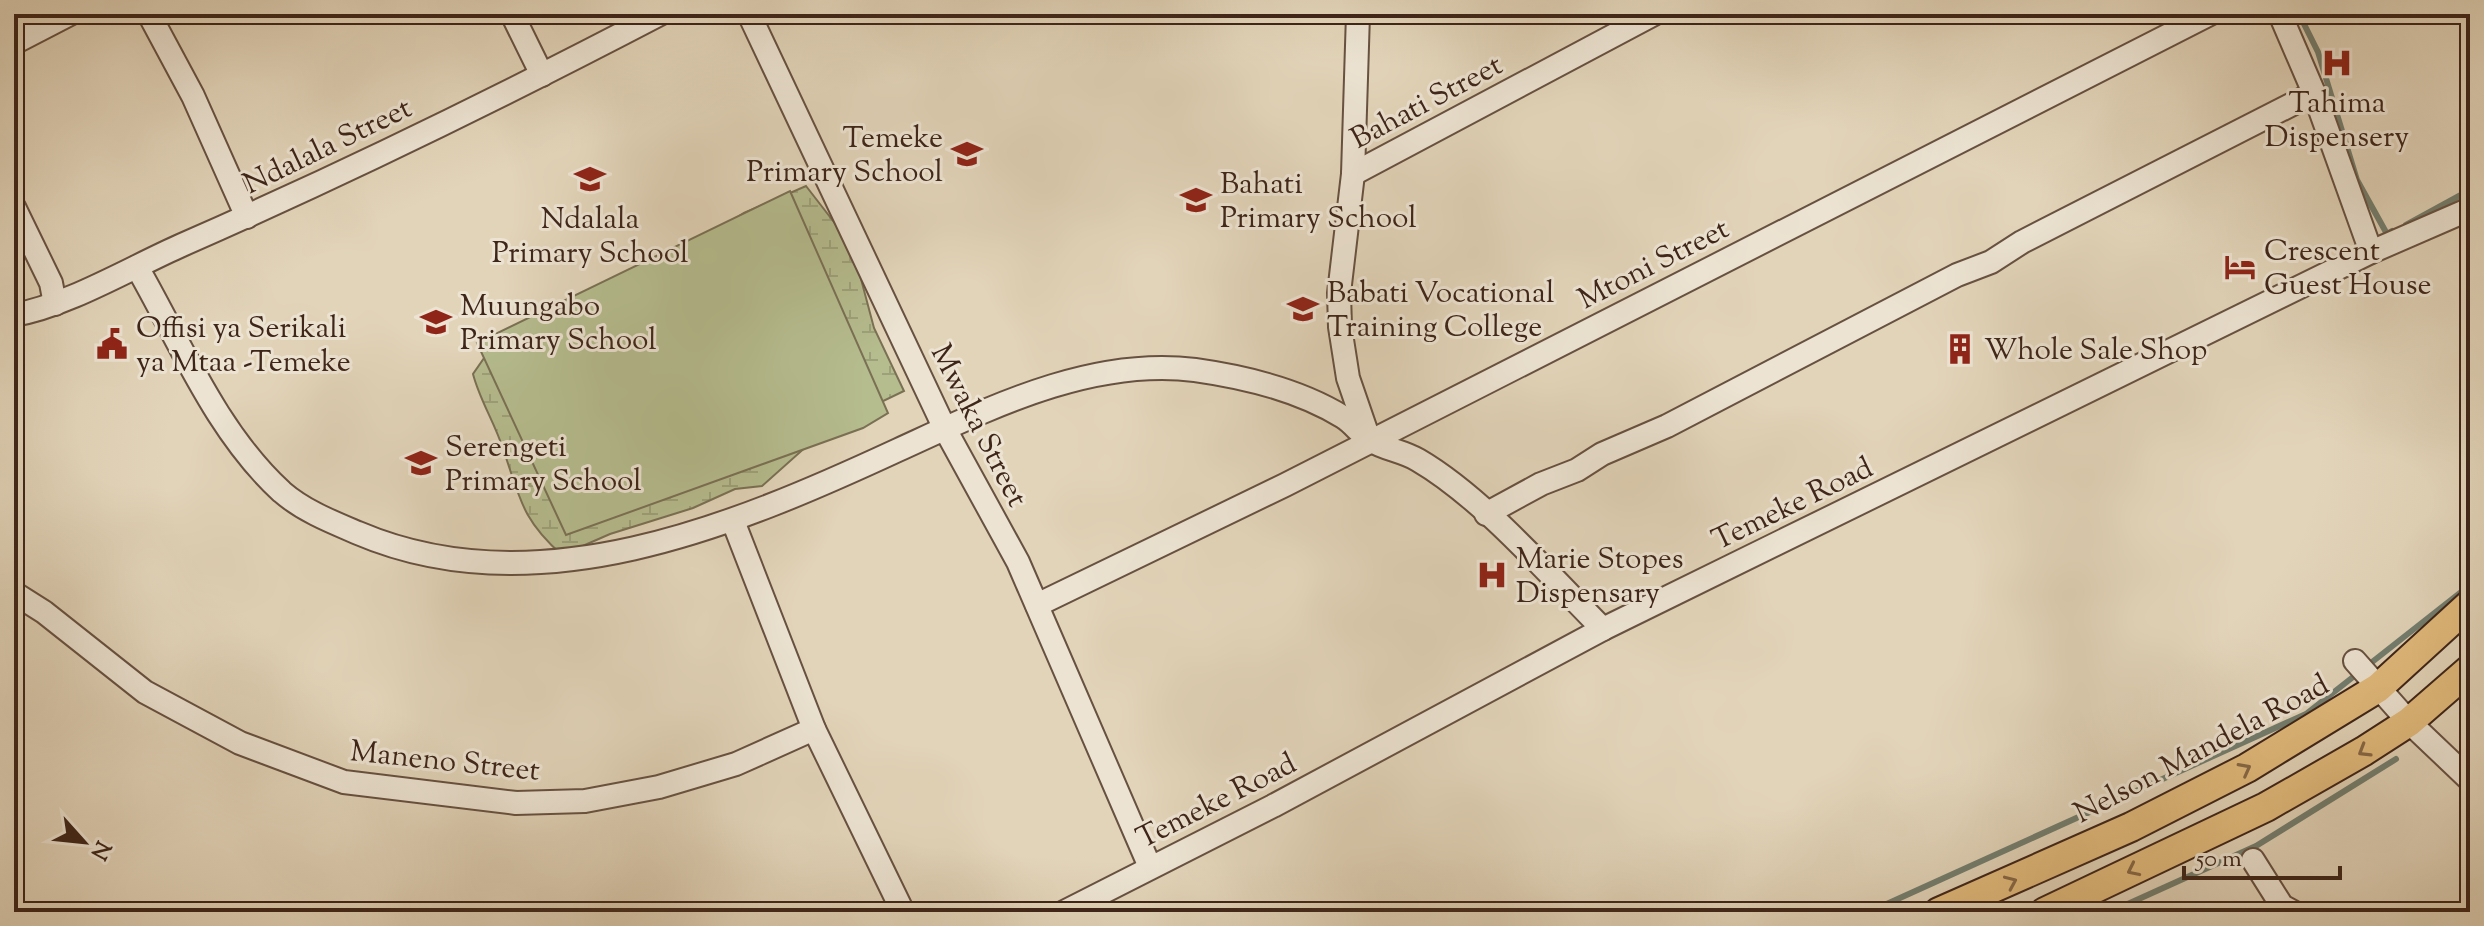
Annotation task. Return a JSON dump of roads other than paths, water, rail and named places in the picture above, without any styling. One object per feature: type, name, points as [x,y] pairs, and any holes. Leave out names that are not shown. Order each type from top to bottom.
[{"type":"main road","name":"Nelson Mandela Road","points":[[1939,912],[2131,827],[2235,775],[2378,688],[2470,604]]},
{"type":"main road","points":[[2045,912],[2266,807],[2409,722],[2470,669]]},
{"type":"street","points":[[14,43],[70,14]]},
{"type":"street","points":[[149,14],[193,96],[247,217]]},
{"type":"street","points":[[512,14],[542,75]]},
{"type":"street","name":"Ndalala Street","points":[[14,315],[55,304],[247,217],[542,75],[660,14]]},
{"type":"street","name":"Mwaka Street","points":[[749,14],[945,429],[1012,551],[1150,867]]},
{"type":"street","points":[[1358,14],[1353,174],[1339,293],[1341,352],[1370,440]]},
{"type":"street","name":"Bahati Street","points":[[1353,174],[1654,14]]},
{"type":"street","name":"Mtoni Street","points":[[1037,605],[1370,440],[2210,14]]},
{"type":"street","points":[[2280,14],[2314,93],[2371,252]]},
{"type":"street","points":[[1486,514],[1541,484],[1577,470],[1602,454],[1667,426],[1957,275],[1991,262],[2022,242],[2314,93]]},
{"type":"street","points":[[14,207],[51,283],[55,304]]},
{"type":"street","name":"Temeke Road","points":[[1064,912],[1273,806],[1603,629],[2371,252],[2470,209]]},
{"type":"street","points":[[137,267],[224,421],[248,454],[284,493],[319,516],[422,555],[468,564],[523,563],[641,545],[733,521],[1044,388],[1125,369],[1191,370],[1244,379],[1305,399],[1346,418],[1370,440],[1416,458],[1486,514],[1603,629]]},
{"type":"street","points":[[733,521],[814,729],[903,912]]},
{"type":"street","name":"Maneno Street","points":[[14,593],[44,612],[145,692],[240,743],[344,782],[516,803],[585,801],[659,787],[736,764],[814,729]]},
{"type":"street","points":[[2355,661],[2409,722],[2470,780]]},
{"type":"street","points":[[2253,860],[2282,906],[2293,912]]},
{"type":"waterway","points":[[2299,14],[2318,52],[2357,180],[2387,234],[2392,231]]},
{"type":"waterway","points":[[2406,225],[2470,190]]},
{"type":"waterway","points":[[1869,912],[2306,714],[2470,585]]},
{"type":"waterway","points":[[2110,912],[2256,846],[2396,759]]},
{"type":"place","name":"Tahima Dispensery","points":[[2337,63]]},
{"type":"place","name":"Temeke Primary School","points":[[967,154]]},
{"type":"place","name":"Ndalala Primary School","points":[[590,179]]},
{"type":"place","name":"Bahati Primary School","points":[[1196,200]]},
{"type":"place","name":"Crescent Guest House","points":[[2240,267]]},
{"type":"place","name":"Babati Vocational Training College","points":[[1303,309]]},
{"type":"place","name":"Muungabo Primary School","points":[[436,322]]},
{"type":"place","name":"Offisi ya Serikali ya Mtaa -Temeke","points":[[112,344]]},
{"type":"place","name":"Whole Sale Shop","points":[[1960,349]]},
{"type":"place","name":"Serengeti Primary School","points":[[421,463]]},
{"type":"place","name":"Marie Stopes Dispensary","points":[[1492,575]]}]
